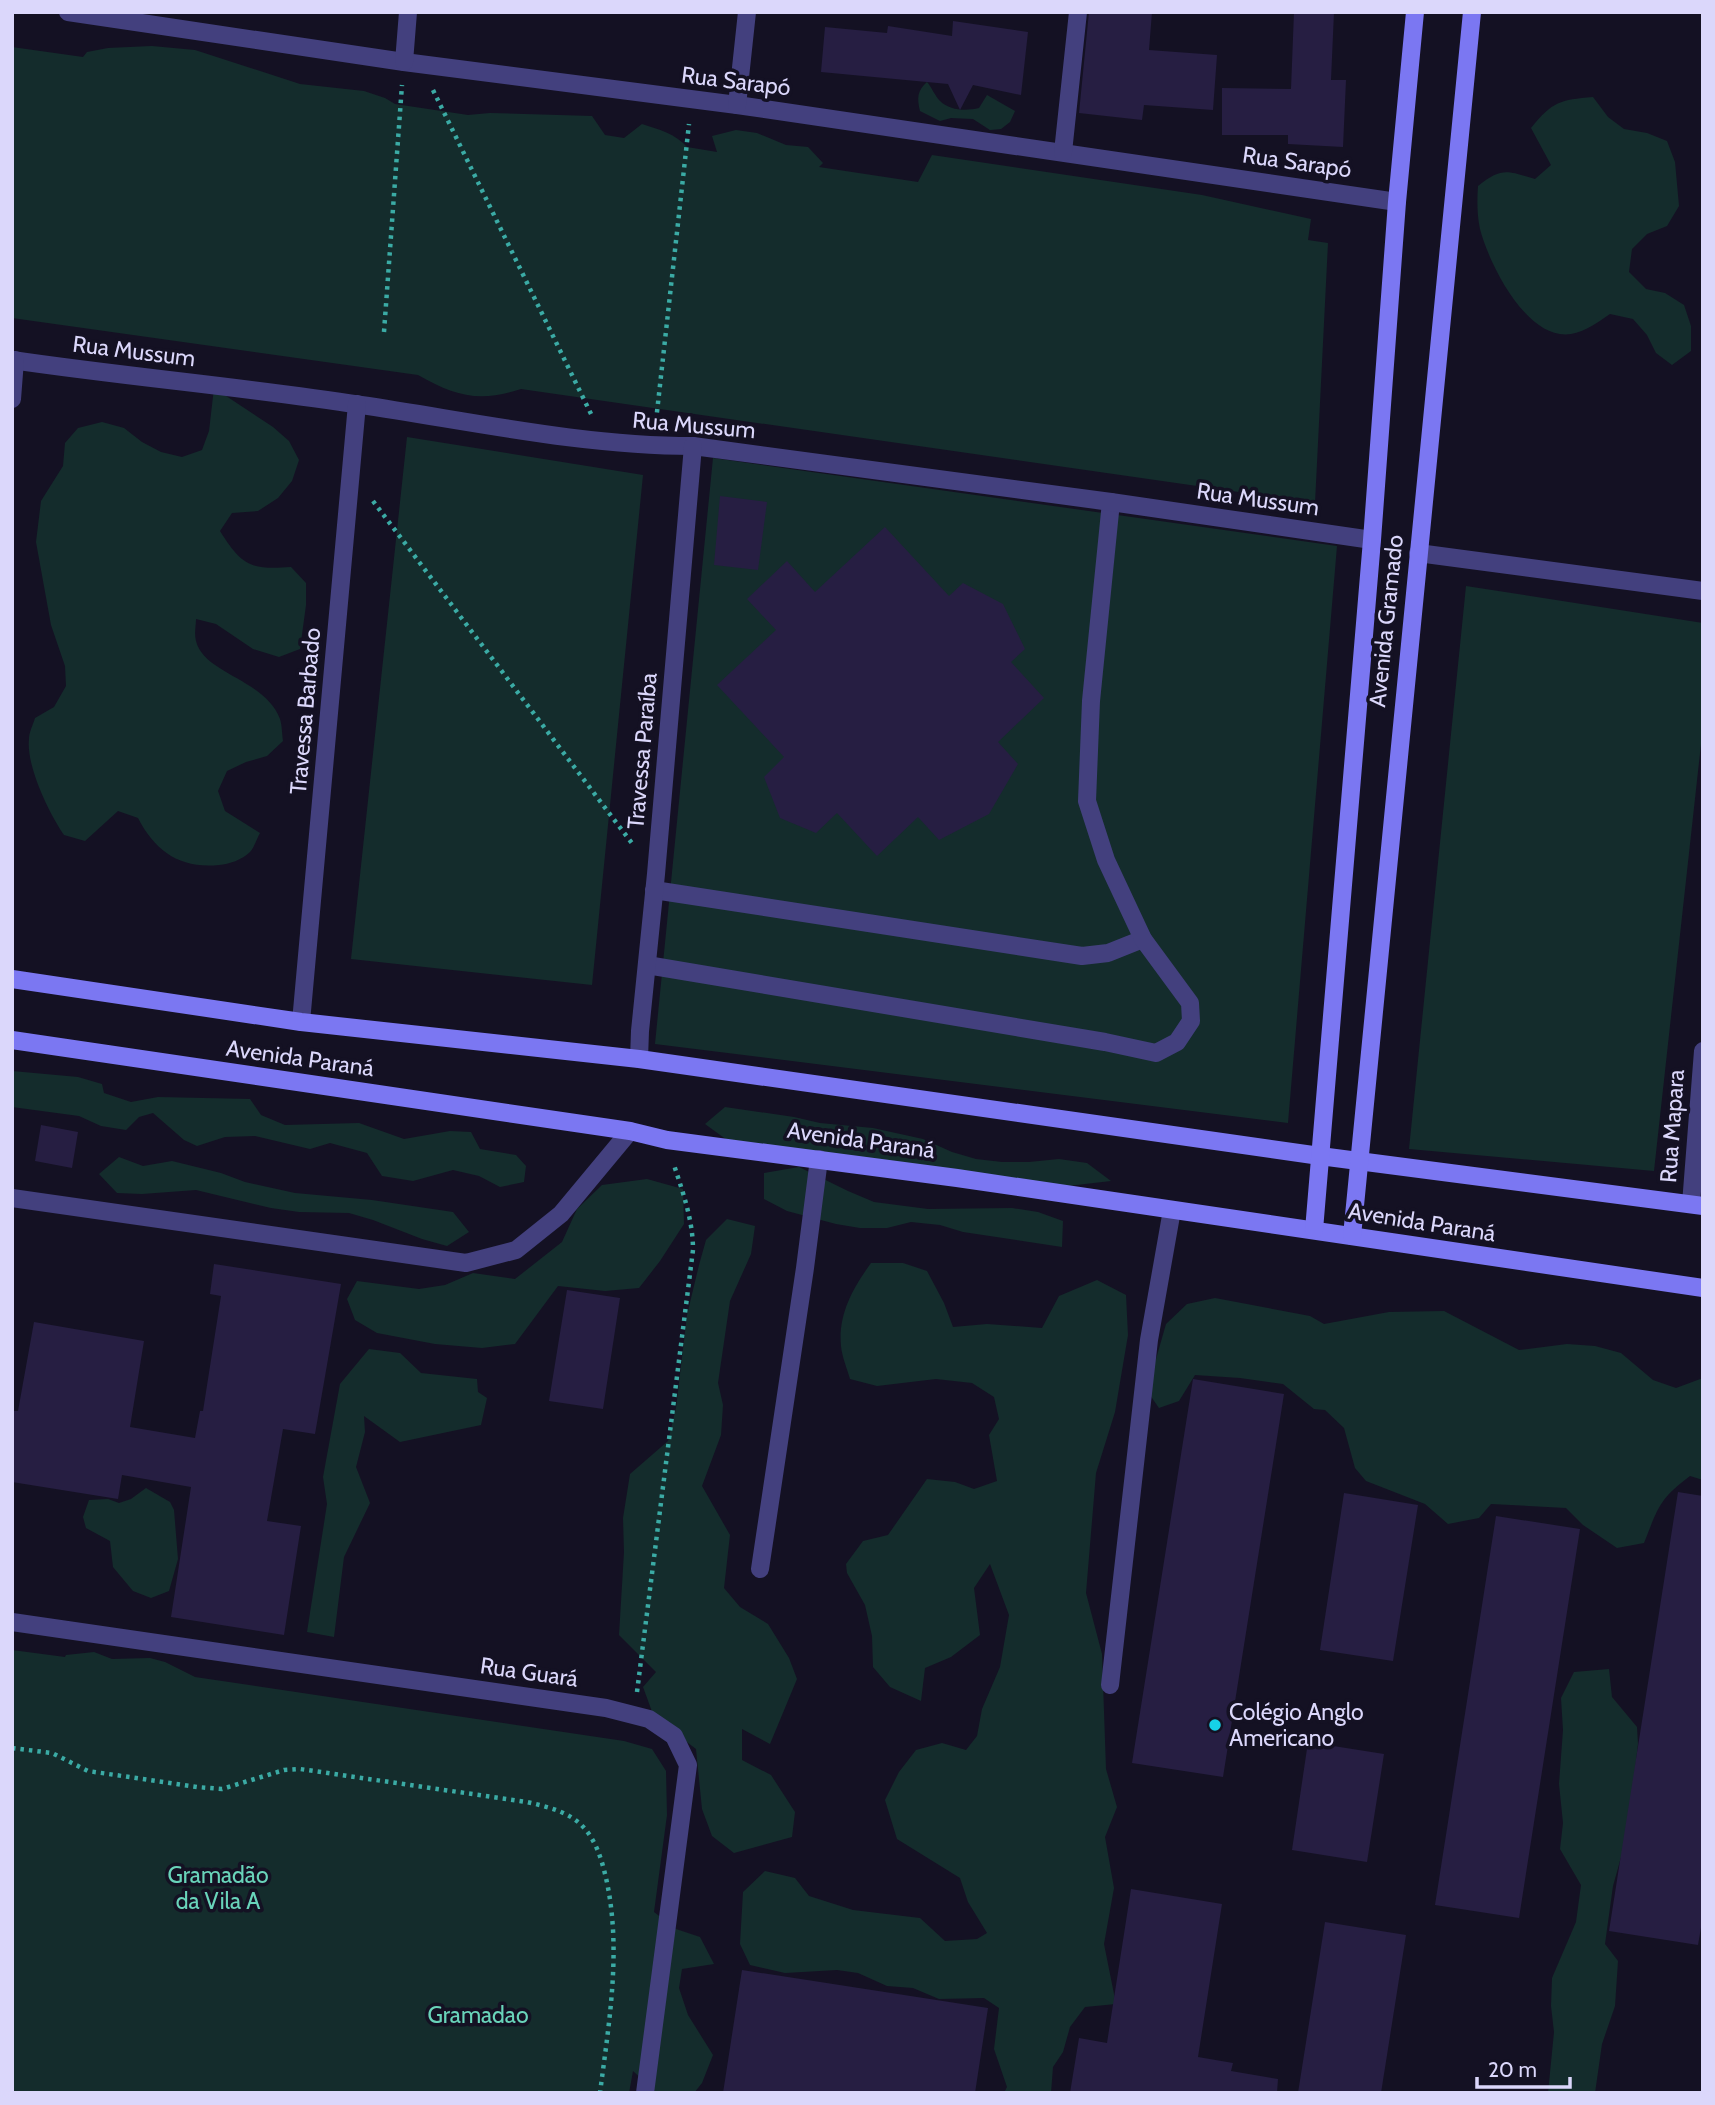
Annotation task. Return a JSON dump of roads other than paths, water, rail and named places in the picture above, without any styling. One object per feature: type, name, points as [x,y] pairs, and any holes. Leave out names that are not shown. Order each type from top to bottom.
[{"type":"main road","name":"Avenida Gramado","points":[[1314,1230],[1373,540],[1397,202],[1415,12]]},
{"type":"main road","name":"Avenida Gramado","points":[[1352,1236],[1472,12]]},
{"type":"main road","name":"Avenida Paraná","points":[[12,979],[301,1022],[639,1059],[1320,1156],[1697,1205]]},
{"type":"main road","name":"Avenida Paraná","points":[[12,1040],[630,1131],[667,1140],[819,1159],[1314,1230],[1703,1289]]},
{"type":"street","name":"Rua Sarapó","points":[[68,12],[412,63],[737,105],[1397,202]]},
{"type":"street","points":[[408,12],[412,63]]},
{"type":"street","points":[[737,105],[747,12]]},
{"type":"street","points":[[1063,152],[1078,12]]},
{"type":"street","points":[[12,399],[14,360]]},
{"type":"street","name":"Rua Mussum","points":[[14,360],[357,404],[604,442],[693,446],[1373,540]]},
{"type":"street","name":"Travessa Barbado","points":[[301,1022],[357,404]]},
{"type":"street","name":"Travessa Paraíba","points":[[639,1059],[693,446]]},
{"type":"street","points":[[647,965],[1105,1042],[1156,1053],[1177,1042],[1191,1021],[1190,1003],[1143,939],[1106,860],[1087,801],[1091,701],[1111,502]]},
{"type":"street","points":[[1418,553],[1703,591]]},
{"type":"street","points":[[655,882],[1082,956],[1108,953],[1143,939]]},
{"type":"street","name":"Rua Mapara","points":[[1697,1205],[1703,1051]]},
{"type":"street","points":[[12,1198],[466,1263],[516,1250],[561,1214],[630,1131]]},
{"type":"street","points":[[760,1569],[806,1268],[819,1159]]},
{"type":"street","points":[[1110,1685],[1149,1340],[1172,1210]]},
{"type":"street","name":"Rua Guará","points":[[12,1622],[592,1706],[649,1719],[674,1736],[688,1765],[645,2093]]},
{"type":"place","name":"Colégio Anglo Americano","points":[[1215,1725]]},
{"type":"park label","name":"Gramadão da Vila A","points":[[218,1888]]},
{"type":"park label","name":"Gramadao","points":[[478,2015]]}]
